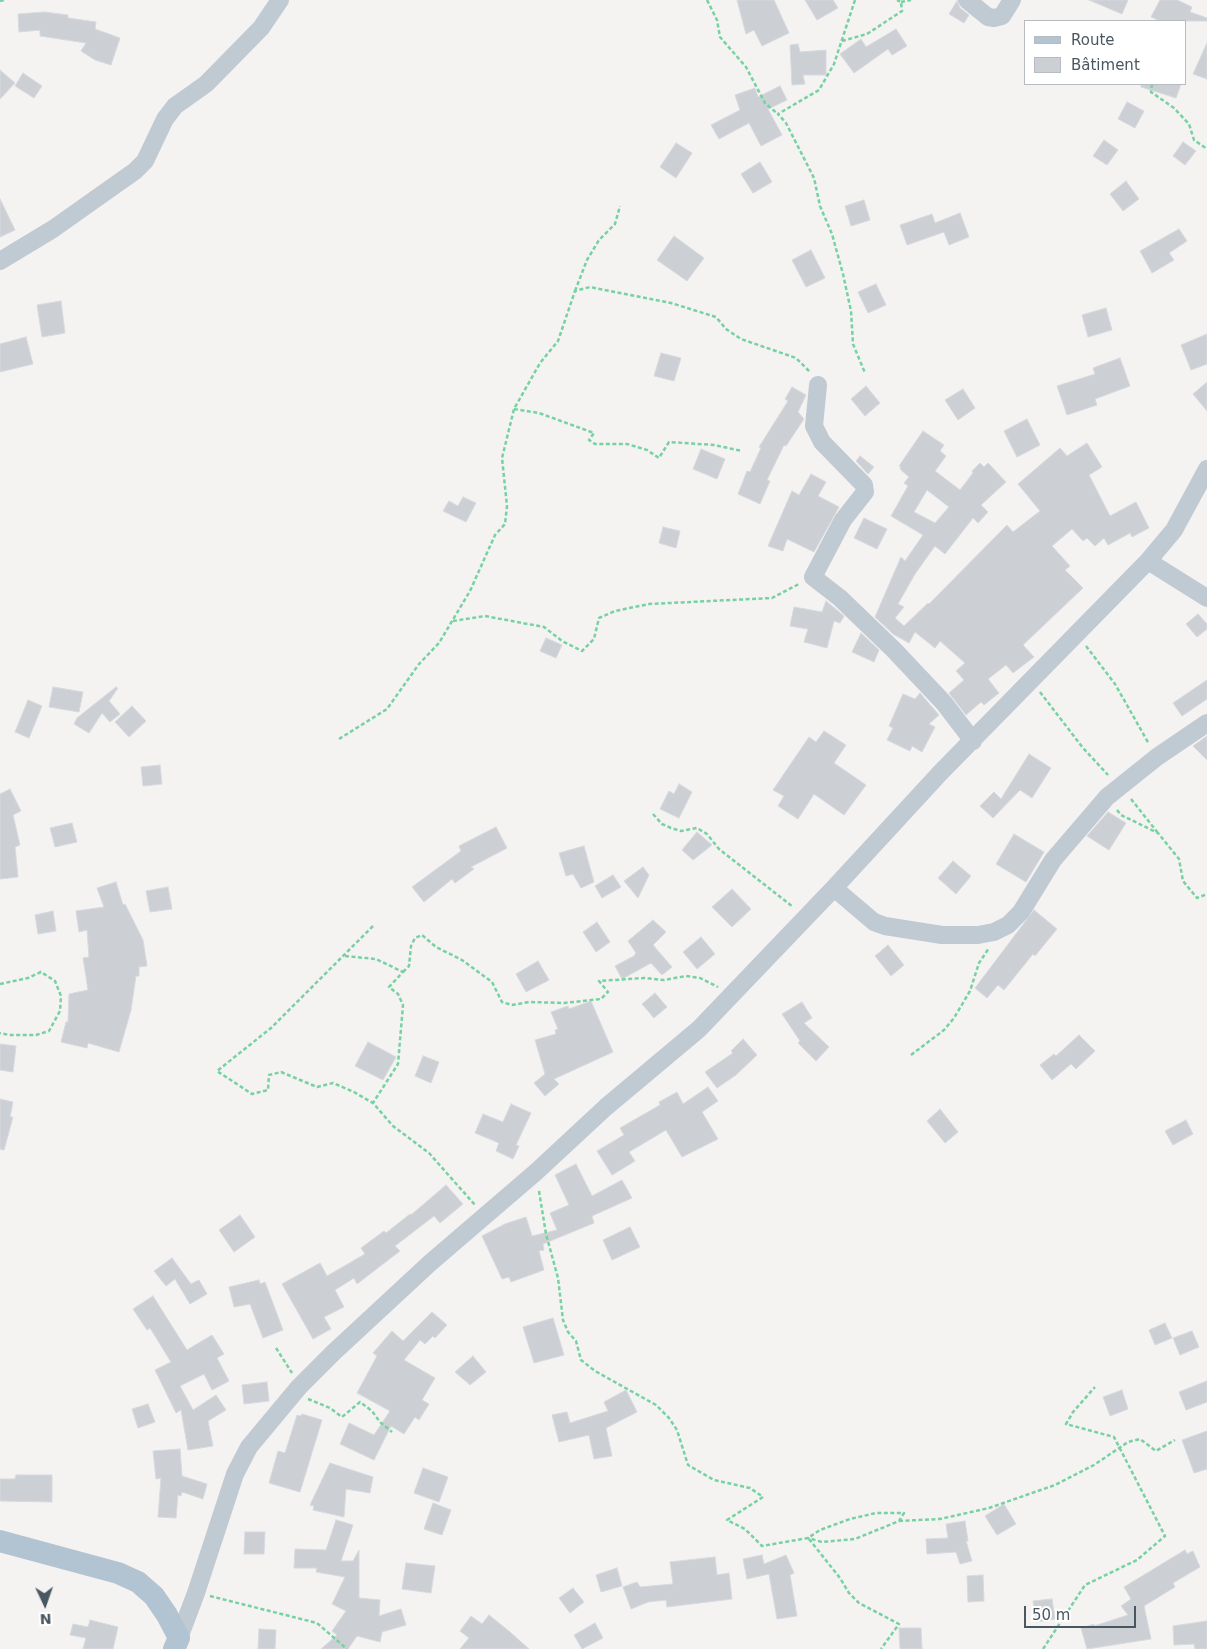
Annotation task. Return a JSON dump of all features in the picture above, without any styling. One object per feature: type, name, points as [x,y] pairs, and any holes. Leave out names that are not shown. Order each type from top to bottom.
[{"type":"main road","points":[[0,1541],[118,1573],[138,1582],[154,1596],[177,1643]]},
{"type":"street","points":[[0,261],[53,229],[135,171],[144,162],[165,119],[175,106],[206,84],[261,28],[280,0]]},
{"type":"street","points":[[967,0],[988,17],[994,18],[1002,16],[1012,0]]},
{"type":"street","points":[[818,385],[814,426],[822,442],[864,485],[865,492],[843,520],[813,577],[840,598],[894,650],[944,703],[973,741]]},
{"type":"street","points":[[177,1643],[196,1593],[235,1474],[249,1447],[299,1387],[388,1301],[536,1172],[606,1107],[699,1029],[834,888],[941,772],[1077,635],[1148,560],[1178,523],[1207,469]]},
{"type":"street","points":[[1148,560],[1207,598]]},
{"type":"street","points":[[834,888],[874,922],[885,926],[942,935],[978,935],[994,932],[1008,925],[1020,912],[1053,860],[1113,792],[1157,757],[1207,722]]},
{"type":"path","points":[[707,0],[717,20],[720,37],[746,67],[765,104],[786,123],[814,178],[820,206],[832,234],[843,274],[851,311],[853,344],[865,373]]},
{"type":"path","points":[[779,115],[788,106],[805,100],[819,90],[834,64],[855,0]]},
{"type":"path","points":[[896,0],[901,2],[911,0]]},
{"type":"path","points":[[842,41],[867,34],[895,16],[902,11],[901,2]]},
{"type":"path","points":[[1152,85],[1151,92],[1174,108],[1189,124],[1194,140],[1207,149]]},
{"type":"path","points":[[339,739],[386,710],[419,664],[439,643],[470,591],[495,535],[505,524],[507,506],[502,458],[514,408],[540,363],[558,341],[587,260],[600,240],[615,224],[620,206]]},
{"type":"path","points":[[575,291],[590,287],[671,303],[716,317],[726,329],[741,339],[796,358],[810,371],[818,385]]},
{"type":"path","points":[[514,408],[539,414],[594,433],[589,440],[594,444],[627,444],[647,450],[659,458],[669,442],[714,445],[742,451]]},
{"type":"path","points":[[453,621],[485,616],[544,627],[562,641],[582,651],[594,639],[600,618],[615,611],[649,604],[772,598],[813,577]]},
{"type":"path","points":[[1077,635],[1115,684],[1157,757]]},
{"type":"path","points":[[1032,681],[1083,748],[1113,792],[1158,833],[1179,859],[1183,881],[1197,898],[1207,894]]},
{"type":"path","points":[[1113,792],[1121,815],[1158,833]]},
{"type":"path","points":[[653,814],[662,824],[670,828],[681,831],[697,828],[707,834],[719,849],[806,916]]},
{"type":"path","points":[[373,926],[271,1028],[250,1047],[217,1071],[252,1094],[268,1090],[269,1075],[281,1072],[317,1087],[333,1083],[373,1103],[394,1126],[429,1153],[486,1216]]},
{"type":"path","points":[[911,1055],[944,1030],[954,1018],[970,991],[979,963],[988,951],[994,932]]},
{"type":"path","points":[[373,1103],[398,1064],[403,1005],[398,994],[389,987],[409,966],[411,946],[415,938],[422,935],[436,947],[462,960],[492,982],[502,1002],[512,1005],[529,1002],[564,1003],[601,999],[608,992],[599,981],[644,978],[664,980],[686,976],[700,978],[715,984],[728,998]]},
{"type":"path","points":[[344,956],[376,959],[404,972]]},
{"type":"path","points":[[0,984],[28,978],[41,972],[55,981],[61,996],[60,1011],[49,1032],[36,1035],[0,1033]]},
{"type":"path","points":[[536,1172],[546,1234],[558,1278],[564,1320],[568,1332],[576,1341],[582,1360],[595,1371],[656,1405],[677,1430],[688,1465],[714,1480],[750,1488],[764,1498],[727,1520],[746,1529],[762,1546],[808,1538],[837,1523],[876,1513],[904,1513],[898,1521]]},
{"type":"path","points":[[276,1348],[310,1402],[330,1408],[342,1417],[360,1402],[372,1411],[380,1422],[392,1432]]},
{"type":"path","points":[[1043,1649],[1085,1585],[1137,1560],[1166,1536],[1121,1447],[1114,1437],[1066,1424],[1073,1412],[1095,1387]]},
{"type":"path","points":[[808,1538],[822,1542],[841,1542],[855,1539],[898,1521],[940,1519],[989,1508],[1021,1498],[1070,1477],[1121,1447],[1140,1439],[1156,1451],[1175,1440]]},
{"type":"path","points":[[808,1538],[840,1578],[849,1593],[859,1603],[899,1624],[882,1649]]},
{"type":"path","points":[[196,1593],[317,1623],[347,1649]]},
{"type":"building","points":[[737,0],[774,0],[789,33],[762,46],[754,30],[746,34]]},
{"type":"building","points":[[805,0],[833,0],[838,8],[817,20]]},
{"type":"building","points":[[1089,0],[1128,0],[1122,14]]},
{"type":"building","points":[[1160,0],[1177,0],[1192,7],[1190,12],[1207,18],[1207,21],[1158,20],[1151,17]]},
{"type":"building","points":[[957,1],[960,8],[969,15],[964,23],[949,14]]},
{"type":"building","points":[[44,12],[68,15],[68,18],[96,22],[95,29],[120,38],[111,65],[95,60],[81,51],[86,43],[40,36],[40,30],[19,32],[18,14]]},
{"type":"building","points":[[896,29],[907,46],[892,55],[888,49],[854,73],[840,54],[861,39],[866,47]]},
{"type":"building","points":[[1207,43],[1207,79],[1193,74]]},
{"type":"building","points":[[798,44],[800,52],[826,50],[826,75],[803,75],[805,84],[792,85],[790,45]]},
{"type":"building","points":[[0,70],[15,83],[0,99]]},
{"type":"building","points":[[23,73],[42,86],[34,98],[15,86]]},
{"type":"building","points":[[1141,85],[1181,85],[1176,98],[1141,87]]},
{"type":"building","points":[[780,86],[787,100],[768,109],[782,135],[761,146],[749,123],[719,139],[711,125],[740,110],[735,95],[755,88],[758,97]]},
{"type":"building","points":[[1127,102],[1144,111],[1135,128],[1118,119]]},
{"type":"building","points":[[1104,140],[1118,150],[1107,165],[1093,156]]},
{"type":"building","points":[[1183,142],[1196,151],[1185,165],[1173,156]]},
{"type":"building","points":[[676,143],[692,153],[676,178],[660,167]]},
{"type":"building","points":[[760,162],[772,182],[753,193],[741,174]]},
{"type":"building","points":[[1126,181],[1139,199],[1123,211],[1110,194]]},
{"type":"building","points":[[0,199],[15,230],[0,237]]},
{"type":"building","points":[[864,200],[870,220],[851,226],[845,206]]},
{"type":"building","points":[[960,213],[969,237],[949,245],[944,232],[907,245],[900,225],[932,214],[935,223]]},
{"type":"building","points":[[1179,229],[1187,241],[1169,253],[1174,260],[1152,273],[1140,251]]},
{"type":"building","points":[[674,236],[704,258],[687,281],[657,260]]},
{"type":"building","points":[[811,250],[825,278],[806,287],[792,260]]},
{"type":"building","points":[[876,284],[886,305],[868,313],[858,292]]},
{"type":"building","points":[[61,301],[65,333],[42,337],[37,305]]},
{"type":"building","points":[[1106,308],[1112,330],[1088,337],[1082,315]]},
{"type":"building","points":[[1207,334],[1207,364],[1191,370],[1181,345]]},
{"type":"building","points":[[26,337],[33,364],[0,372],[0,344]]},
{"type":"building","points":[[661,353],[681,358],[674,381],[654,376]]},
{"type":"building","points":[[1120,358],[1130,386],[1095,399],[1097,405],[1067,415],[1057,386],[1095,374],[1093,368]]},
{"type":"building","points":[[1207,382],[1207,411],[1193,394]]},
{"type":"building","points":[[866,386],[880,403],[865,416],[851,399]]},
{"type":"building","points":[[792,387],[806,395],[798,412],[804,419],[786,446],[784,445],[767,480],[770,481],[760,504],[738,494],[747,471],[750,472],[761,448],[759,447],[788,401],[785,399]]},
{"type":"building","points":[[963,389],[975,408],[958,420],[945,400]]},
{"type":"building","points":[[1027,419],[1040,445],[1017,457],[1004,431]]},
{"type":"building","points":[[923,431],[944,445],[940,451],[946,456],[935,471],[960,490],[973,473],[972,471],[980,463],[984,467],[988,463],[1006,482],[981,505],[988,512],[978,523],[973,518],[945,554],[935,546],[915,574],[898,604],[904,607],[895,618],[904,626],[929,604],[1007,525],[1013,532],[1040,511],[1018,484],[1060,448],[1067,456],[1087,443],[1102,467],[1089,475],[1110,516],[1136,502],[1149,528],[1132,537],[1130,533],[1108,545],[1104,538],[1095,546],[1087,538],[1083,541],[1072,529],[1052,546],[1070,566],[1065,570],[1083,588],[1023,645],[1034,657],[1013,673],[1006,665],[988,679],[999,693],[984,705],[981,702],[966,715],[949,693],[964,680],[956,671],[965,663],[940,641],[935,648],[915,632],[909,643],[893,634],[875,617],[901,557],[905,561],[923,535],[891,516],[908,486],[904,483],[909,477],[899,466]],"holes":[[[927,490],[949,507],[935,523],[914,512]]]},
{"type":"building","points":[[701,449],[725,459],[717,479],[693,469]]},
{"type":"building","points":[[860,456],[874,467],[868,474],[856,461]]},
{"type":"building","points":[[811,474],[826,482],[818,496],[839,507],[814,552],[787,539],[783,551],[768,546],[792,491],[799,495]]},
{"type":"building","points":[[463,497],[476,503],[466,522],[443,511],[449,501],[458,506]]},
{"type":"building","points":[[864,518],[887,529],[877,549],[854,538]]},
{"type":"building","points":[[663,527],[680,531],[676,548],[659,543]]},
{"type":"building","points":[[826,601],[844,616],[840,623],[834,621],[827,648],[804,642],[808,629],[790,626],[794,607],[822,612]]},
{"type":"building","points":[[1198,614],[1207,624],[1207,629],[1197,637],[1186,624]]},
{"type":"building","points":[[861,633],[879,650],[874,662],[852,652]]},
{"type":"building","points":[[546,638],[562,645],[556,658],[540,651]]},
{"type":"building","points":[[1207,680],[1207,699],[1182,716],[1173,703]]},
{"type":"building","points":[[53,687],[83,692],[79,712],[49,707]]},
{"type":"building","points":[[116,687],[118,688],[109,701],[120,714],[110,722],[102,713],[89,733],[74,724],[77,718]]},
{"type":"building","points":[[920,693],[939,715],[929,724],[935,727],[922,752],[912,746],[910,751],[887,740],[893,728],[889,726],[903,694],[915,699]]},
{"type":"building","points":[[28,700],[42,706],[29,738],[15,732]]},
{"type":"building","points":[[132,706],[146,721],[129,737],[115,722]]},
{"type":"building","points":[[824,731],[846,745],[834,763],[866,785],[844,815],[814,794],[798,819],[778,806],[784,796],[773,790],[809,737],[816,742]]},
{"type":"building","points":[[1207,736],[1207,760],[1193,746]]},
{"type":"building","points":[[1029,754],[1051,768],[1032,798],[1020,790],[993,818],[980,806],[994,792],[1001,799]]},
{"type":"building","points":[[160,765],[162,784],[143,786],[141,767]]},
{"type":"building","points":[[679,784],[692,792],[679,818],[660,809],[669,791],[674,794]]},
{"type":"building","points":[[10,789],[21,811],[13,815],[20,845],[15,847],[18,877],[0,879],[0,794]]},
{"type":"building","points":[[1108,812],[1126,823],[1109,850],[1087,836]]},
{"type":"building","points":[[72,823],[77,842],[55,847],[50,828]]},
{"type":"building","points":[[496,827],[507,848],[471,867],[474,869],[455,883],[452,879],[424,902],[412,887],[461,851],[459,846]]},
{"type":"building","points":[[697,832],[712,845],[693,860],[682,850]]},
{"type":"building","points":[[1014,834],[1044,852],[1026,882],[996,864]]},
{"type":"building","points":[[584,846],[594,882],[581,888],[573,874],[566,876],[559,853]]},
{"type":"building","points":[[953,861],[971,876],[956,894],[938,878]]},
{"type":"building","points":[[643,867],[649,875],[638,898],[624,881]]},
{"type":"building","points":[[613,875],[621,887],[602,898],[595,886]]},
{"type":"building","points":[[116,882],[123,905],[125,904],[143,940],[147,966],[139,967],[139,976],[136,976],[131,1010],[119,1052],[88,1043],[87,1048],[61,1042],[66,1022],[68,1022],[69,994],[88,990],[83,958],[89,957],[87,930],[79,932],[76,911],[104,907],[97,888]]},
{"type":"building","points":[[168,887],[172,909],[150,912],[146,891]]},
{"type":"building","points":[[732,889],[751,909],[732,927],[712,907]]},
{"type":"building","points":[[1034,910],[1057,929],[1035,956],[1033,954],[1004,990],[998,985],[987,998],[975,988]]},
{"type":"building","points":[[53,911],[56,931],[38,934],[35,915]]},
{"type":"building","points":[[653,920],[666,932],[653,945],[672,967],[662,975],[651,963],[622,979],[615,966],[636,953],[628,941]]},
{"type":"building","points":[[597,922],[610,942],[596,952],[583,932]]},
{"type":"building","points":[[701,937],[715,954],[697,969],[683,952]]},
{"type":"building","points":[[888,945],[904,965],[891,976],[875,956]]},
{"type":"building","points":[[538,961],[549,980],[526,992],[516,974]]},
{"type":"building","points":[[655,993],[667,1007],[654,1018],[642,1004]]},
{"type":"building","points":[[591,1001],[613,1052],[554,1079],[559,1084],[545,1096],[534,1083],[545,1074],[535,1040],[556,1034],[555,1030],[558,1029],[551,1012],[568,1006],[569,1009]]},
{"type":"building","points":[[802,1002],[812,1018],[804,1023],[829,1047],[816,1061],[798,1043],[800,1041],[782,1014]]},
{"type":"building","points":[[1079,1035],[1095,1051],[1076,1069],[1071,1064],[1052,1080],[1040,1065],[1054,1054],[1056,1056]]},
{"type":"building","points":[[743,1039],[757,1055],[736,1075],[717,1088],[705,1072],[733,1053],[731,1051]]},
{"type":"building","points":[[368,1042],[396,1057],[383,1080],[355,1066]]},
{"type":"building","points":[[0,1044],[16,1046],[13,1072],[0,1070]]},
{"type":"building","points":[[423,1056],[439,1062],[431,1083],[415,1076]]},
{"type":"building","points":[[708,1087],[718,1101],[702,1112],[718,1139],[682,1157],[666,1130],[629,1152],[635,1161],[612,1175],[597,1151],[624,1135],[620,1128],[660,1105],[659,1102],[677,1092],[683,1104]]},
{"type":"building","points":[[0,1099],[13,1102],[10,1117],[13,1117],[4,1150],[0,1149]]},
{"type":"building","points":[[511,1104],[531,1113],[516,1145],[519,1146],[513,1159],[496,1151],[499,1143],[475,1133],[483,1114],[503,1122]]},
{"type":"building","points":[[940,1109],[958,1132],[945,1143],[927,1121]]},
{"type":"building","points":[[1186,1120],[1193,1134],[1173,1145],[1165,1131]]},
{"type":"building","points":[[576,1164],[592,1196],[622,1180],[632,1198],[592,1216],[594,1223],[543,1244],[544,1250],[539,1251],[544,1270],[511,1282],[509,1277],[502,1279],[482,1236],[505,1224],[526,1217],[532,1236],[557,1230],[550,1213],[569,1205],[555,1175]]},
{"type":"building","points":[[446,1185],[463,1204],[440,1223],[434,1216],[395,1246],[400,1251],[357,1284],[354,1278],[335,1290],[344,1307],[324,1317],[331,1329],[313,1339],[282,1284],[320,1263],[327,1276],[365,1254],[361,1248],[384,1231],[386,1233],[411,1215]]},
{"type":"building","points":[[240,1215],[255,1237],[234,1252],[219,1230]]},
{"type":"building","points":[[630,1227],[640,1247],[612,1260],[603,1240]]},
{"type":"building","points":[[172,1258],[191,1284],[199,1280],[207,1294],[190,1304],[175,1279],[166,1286],[154,1271]]},
{"type":"building","points":[[259,1280],[260,1284],[265,1282],[283,1330],[263,1338],[250,1304],[234,1307],[229,1287]]},
{"type":"building","points":[[153,1296],[187,1350],[212,1335],[224,1354],[217,1358],[229,1381],[212,1390],[204,1374],[180,1386],[193,1410],[216,1395],[226,1410],[208,1421],[213,1446],[188,1450],[181,1410],[176,1413],[155,1370],[171,1362],[150,1328],[147,1330],[133,1309]]},
{"type":"building","points":[[432,1312],[447,1325],[435,1338],[433,1336],[425,1344],[420,1340],[404,1360],[435,1378],[422,1400],[429,1404],[419,1420],[415,1417],[404,1434],[391,1426],[374,1460],[340,1444],[349,1423],[374,1435],[390,1411],[357,1393],[377,1356],[373,1353],[392,1331],[403,1341]]},
{"type":"building","points":[[553,1318],[564,1355],[534,1363],[523,1327]]},
{"type":"building","points":[[1165,1323],[1172,1338],[1155,1345],[1149,1330]]},
{"type":"building","points":[[1192,1331],[1199,1347],[1180,1355],[1173,1338]]},
{"type":"building","points":[[473,1356],[486,1372],[470,1385],[455,1372]]},
{"type":"building","points":[[1207,1381],[1207,1402],[1186,1410],[1179,1392]]},
{"type":"building","points":[[267,1382],[269,1401],[244,1404],[242,1385]]},
{"type":"building","points":[[626,1390],[637,1412],[606,1428],[612,1456],[594,1459],[589,1435],[559,1442],[552,1415],[567,1412],[570,1423],[608,1411],[604,1402]]},
{"type":"building","points":[[1122,1390],[1128,1409],[1110,1416],[1103,1397]]},
{"type":"building","points":[[148,1404],[155,1422],[138,1428],[132,1409]]},
{"type":"building","points":[[302,1414],[322,1420],[300,1492],[269,1483],[278,1451],[285,1453],[297,1415],[301,1416]]},
{"type":"building","points":[[1207,1431],[1207,1469],[1194,1473],[1182,1440]]},
{"type":"building","points":[[180,1449],[182,1476],[207,1484],[203,1499],[182,1492],[181,1496],[178,1495],[176,1518],[158,1517],[161,1478],[156,1479],[153,1451]]},
{"type":"building","points":[[330,1463],[373,1477],[370,1493],[346,1489],[344,1517],[313,1510],[314,1506],[310,1505]]},
{"type":"building","points":[[423,1468],[448,1477],[439,1502],[414,1493]]},
{"type":"building","points":[[16,1475],[52,1475],[52,1502],[0,1501],[0,1479],[15,1479]]},
{"type":"building","points":[[433,1503],[451,1510],[442,1535],[424,1529]]},
{"type":"building","points":[[1004,1504],[1016,1524],[997,1535],[985,1516]]},
{"type":"building","points":[[336,1520],[353,1525],[341,1561],[353,1561],[359,1550],[359,1598],[380,1600],[379,1616],[401,1609],[406,1625],[382,1632],[380,1642],[357,1636],[348,1649],[321,1649],[337,1635],[332,1631],[346,1611],[332,1604],[345,1577],[316,1572],[317,1568],[294,1568],[295,1549],[326,1550]]},
{"type":"building","points":[[965,1521],[968,1541],[966,1541],[972,1561],[960,1564],[956,1552],[927,1554],[926,1539],[948,1538],[946,1524]]},
{"type":"building","points":[[245,1532],[265,1532],[264,1554],[244,1554]]},
{"type":"building","points":[[1185,1550],[1187,1554],[1193,1551],[1200,1567],[1173,1583],[1175,1587],[1144,1606],[1151,1639],[1087,1649],[1081,1628],[1094,1624],[1094,1626],[1128,1615],[1121,1606],[1131,1599],[1124,1587]]},
{"type":"building","points":[[762,1555],[764,1564],[786,1555],[794,1573],[790,1575],[797,1616],[777,1619],[769,1574],[747,1579],[743,1559]]},
{"type":"building","points":[[715,1557],[717,1575],[729,1573],[732,1599],[667,1607],[666,1600],[648,1602],[631,1609],[623,1587],[637,1582],[640,1587],[673,1584],[670,1562]]},
{"type":"building","points":[[406,1563],[435,1566],[431,1593],[402,1589]]},
{"type":"building","points":[[617,1568],[622,1586],[601,1592],[596,1575]]},
{"type":"building","points":[[983,1575],[984,1601],[968,1602],[967,1576]]},
{"type":"building","points":[[573,1588],[584,1602],[570,1613],[559,1598]]},
{"type":"building","points":[[1052,1599],[1055,1619],[1036,1622],[1033,1601]]},
{"type":"building","points":[[489,1615],[529,1649],[460,1649],[469,1638],[460,1631],[471,1616],[482,1624]]},
{"type":"building","points":[[90,1620],[118,1627],[113,1649],[83,1649],[86,1638],[70,1635],[73,1624],[88,1627]]},
{"type":"building","points":[[1207,1621],[1207,1649],[1195,1649],[1194,1644],[1174,1645],[1173,1626]]},
{"type":"building","points":[[595,1623],[603,1638],[582,1649],[574,1635]]},
{"type":"building","points":[[899,1628],[921,1628],[922,1649],[900,1649]]},
{"type":"building","points":[[259,1629],[276,1630],[275,1649],[258,1649]]}]
